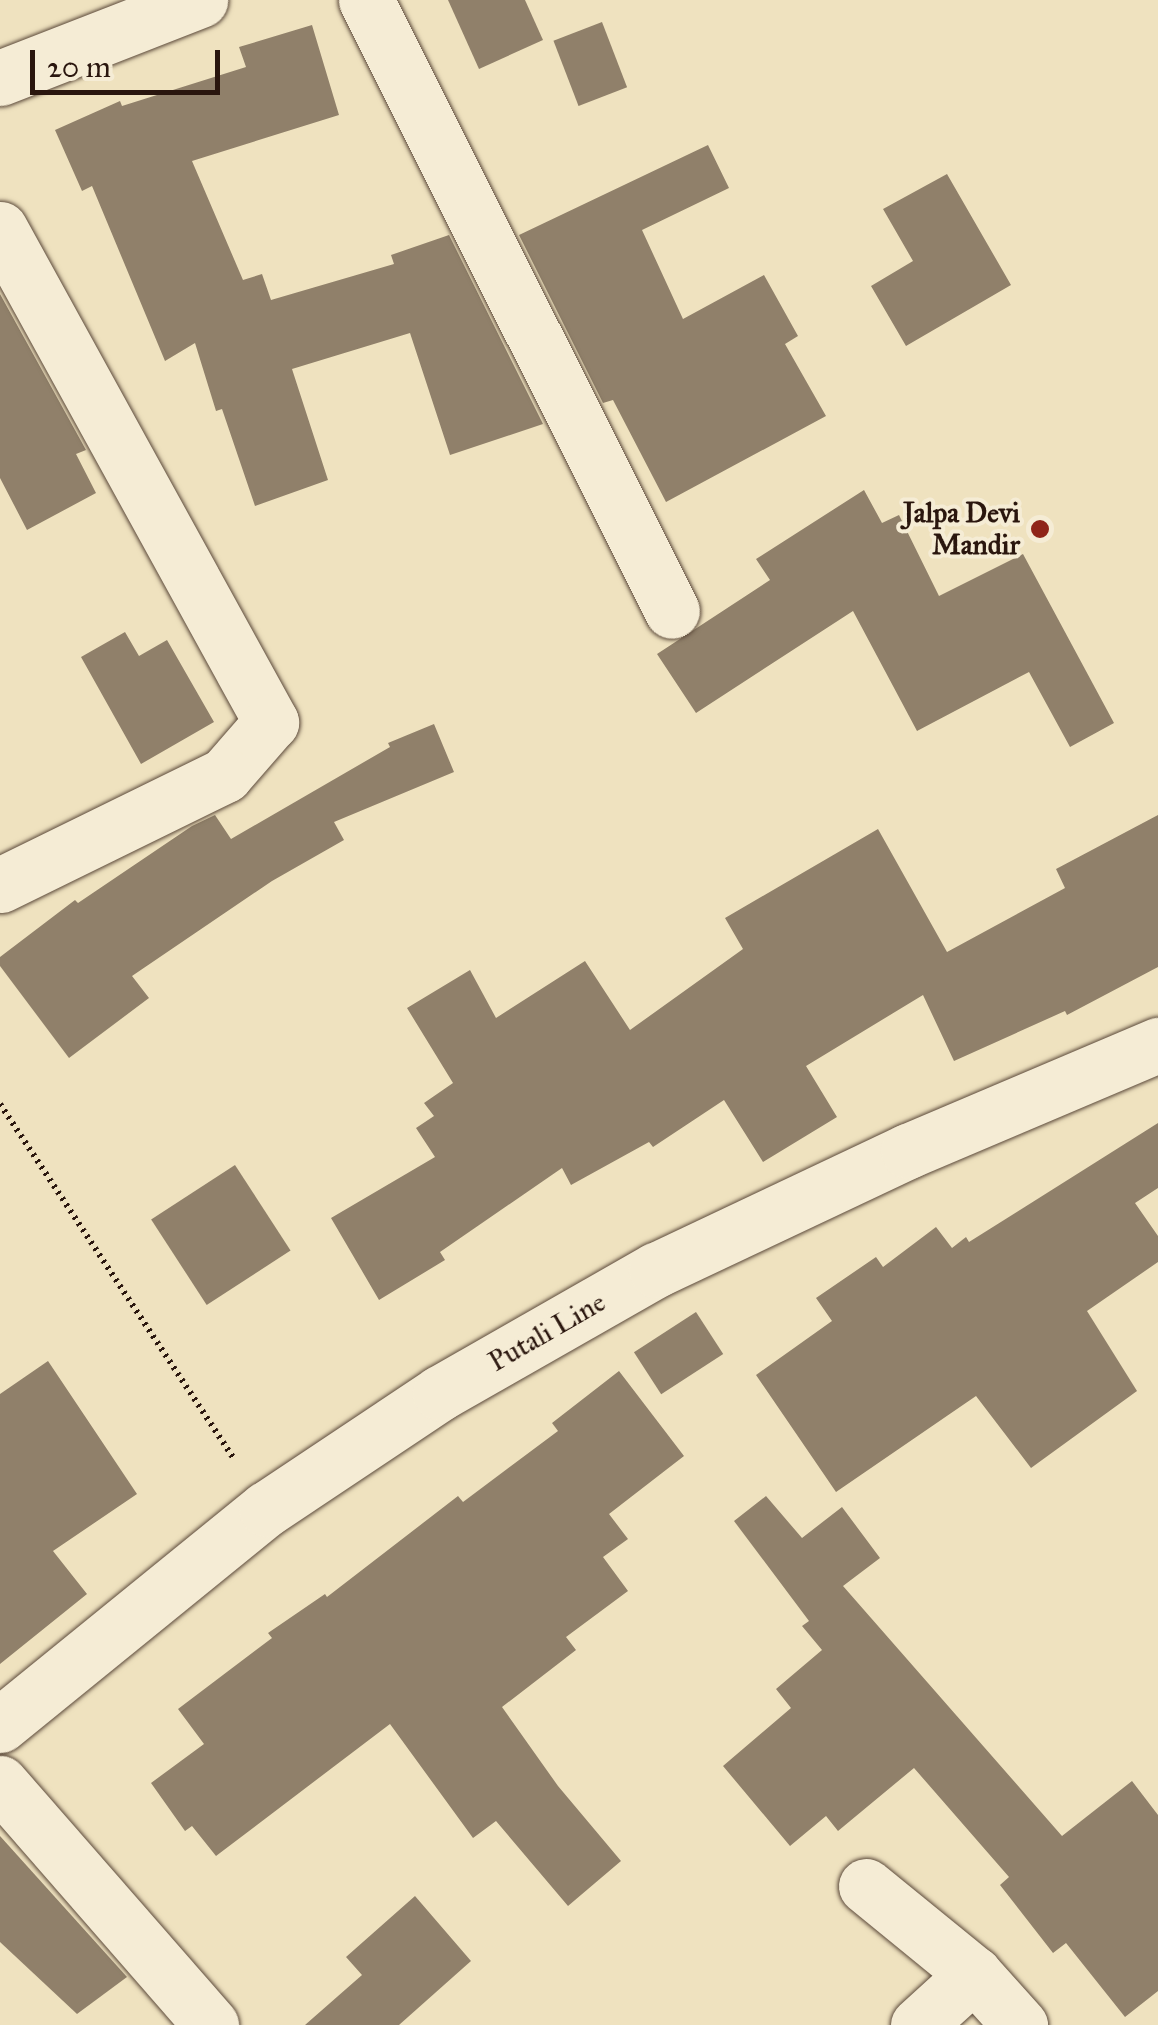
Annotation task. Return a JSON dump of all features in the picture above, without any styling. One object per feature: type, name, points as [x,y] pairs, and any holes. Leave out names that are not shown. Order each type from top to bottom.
[{"type":"street","points":[[0,78],[200,0]]},
{"type":"street","points":[[366,0],[672,612]]},
{"type":"street","points":[[0,229],[271,722],[225,775],[0,884]]},
{"type":"street","name":"Putali Line","points":[[0,1725],[266,1508],[440,1394],[656,1270],[908,1151],[1158,1046]]},
{"type":"street","points":[[0,1783],[212,2025]]},
{"type":"street","points":[[866,1886],[974,1974],[1020,2025]]},
{"type":"street","points":[[918,2025],[974,1974]]},
{"type":"path","points":[[0,1104],[266,1508]]},
{"type":"building","points":[[448,0],[525,0],[543,40],[479,69]]},
{"type":"building","points":[[602,22],[627,87],[579,106],[553,41]]},
{"type":"building","points":[[312,25],[339,115],[192,161],[243,280],[262,274],[271,300],[394,264],[391,255],[449,235],[543,424],[450,455],[410,333],[292,369],[328,480],[255,506],[222,409],[216,411],[195,343],[165,361],[92,186],[82,191],[55,130],[120,101],[122,106],[246,67],[239,47]]},
{"type":"building","points":[[708,145],[729,188],[642,230],[683,319],[764,275],[798,336],[785,344],[826,416],[666,502],[613,400],[603,403],[519,235]]},
{"type":"building","points":[[947,174],[1011,285],[906,346],[871,286],[913,261],[883,209]]},
{"type":"building","points":[[0,294],[86,450],[76,454],[96,493],[27,530],[0,478]]},
{"type":"building","points":[[864,490],[882,523],[899,515],[939,596],[1023,554],[1114,723],[1070,747],[1029,672],[917,731],[853,611],[696,713],[657,654],[770,580],[756,559]]},
{"type":"building","points":[[125,632],[139,656],[167,640],[214,722],[141,764],[81,657]]},
{"type":"building","points":[[434,724],[454,772],[334,822],[344,840],[272,881],[132,976],[149,998],[69,1058],[0,966],[0,957],[75,900],[78,903],[192,826],[215,815],[231,839],[390,747],[388,743]]},
{"type":"building","points":[[1158,815],[1158,967],[1067,1015],[1065,1011],[954,1061],[923,995],[806,1066],[837,1117],[763,1162],[724,1100],[653,1147],[649,1142],[571,1185],[562,1168],[440,1252],[445,1260],[379,1300],[331,1218],[435,1157],[416,1128],[434,1116],[424,1103],[453,1083],[407,1008],[470,970],[496,1018],[585,961],[630,1030],[743,949],[725,918],[878,829],[947,952],[1065,888],[1056,869]]},
{"type":"building","points":[[1158,1123],[1158,1188],[1135,1203],[1158,1236],[1158,1262],[1087,1311],[1137,1391],[1031,1468],[976,1396],[836,1492],[756,1375],[832,1321],[816,1298],[876,1257],[883,1267],[936,1227],[952,1248],[966,1237],[969,1242]]},
{"type":"building","points":[[235,1165],[291,1251],[207,1305],[151,1219]]},
{"type":"building","points":[[696,1312],[723,1354],[661,1394],[634,1352]]},
{"type":"building","points":[[48,1361],[137,1494],[53,1551],[87,1594],[0,1664],[0,1394]]},
{"type":"building","points":[[619,1371],[684,1456],[609,1514],[628,1539],[603,1557],[628,1591],[566,1637],[576,1650],[502,1707],[558,1786],[621,1861],[568,1906],[496,1821],[473,1838],[390,1724],[216,1856],[192,1826],[185,1831],[151,1783],[204,1744],[178,1709],[272,1638],[268,1633],[325,1594],[327,1597],[458,1496],[463,1502],[558,1431],[552,1423]]},
{"type":"building","points":[[766,1496],[802,1538],[842,1507],[880,1558],[843,1586],[1062,1836],[1132,1781],[1158,1815],[1158,1991],[1125,2017],[1066,1943],[1053,1953],[1000,1885],[1009,1877],[914,1768],[838,1831],[826,1816],[790,1846],[723,1766],[791,1708],[776,1689],[822,1650],[802,1626],[809,1621],[734,1521]]},
{"type":"building","points":[[0,1836],[127,1977],[77,2014],[0,1942]]},
{"type":"building","points":[[415,1896],[471,1961],[399,2025],[305,2025],[362,1975],[346,1957]]},
{"type":"place","name":"Jalpa Devi Mandir","points":[[1040,529]]}]
